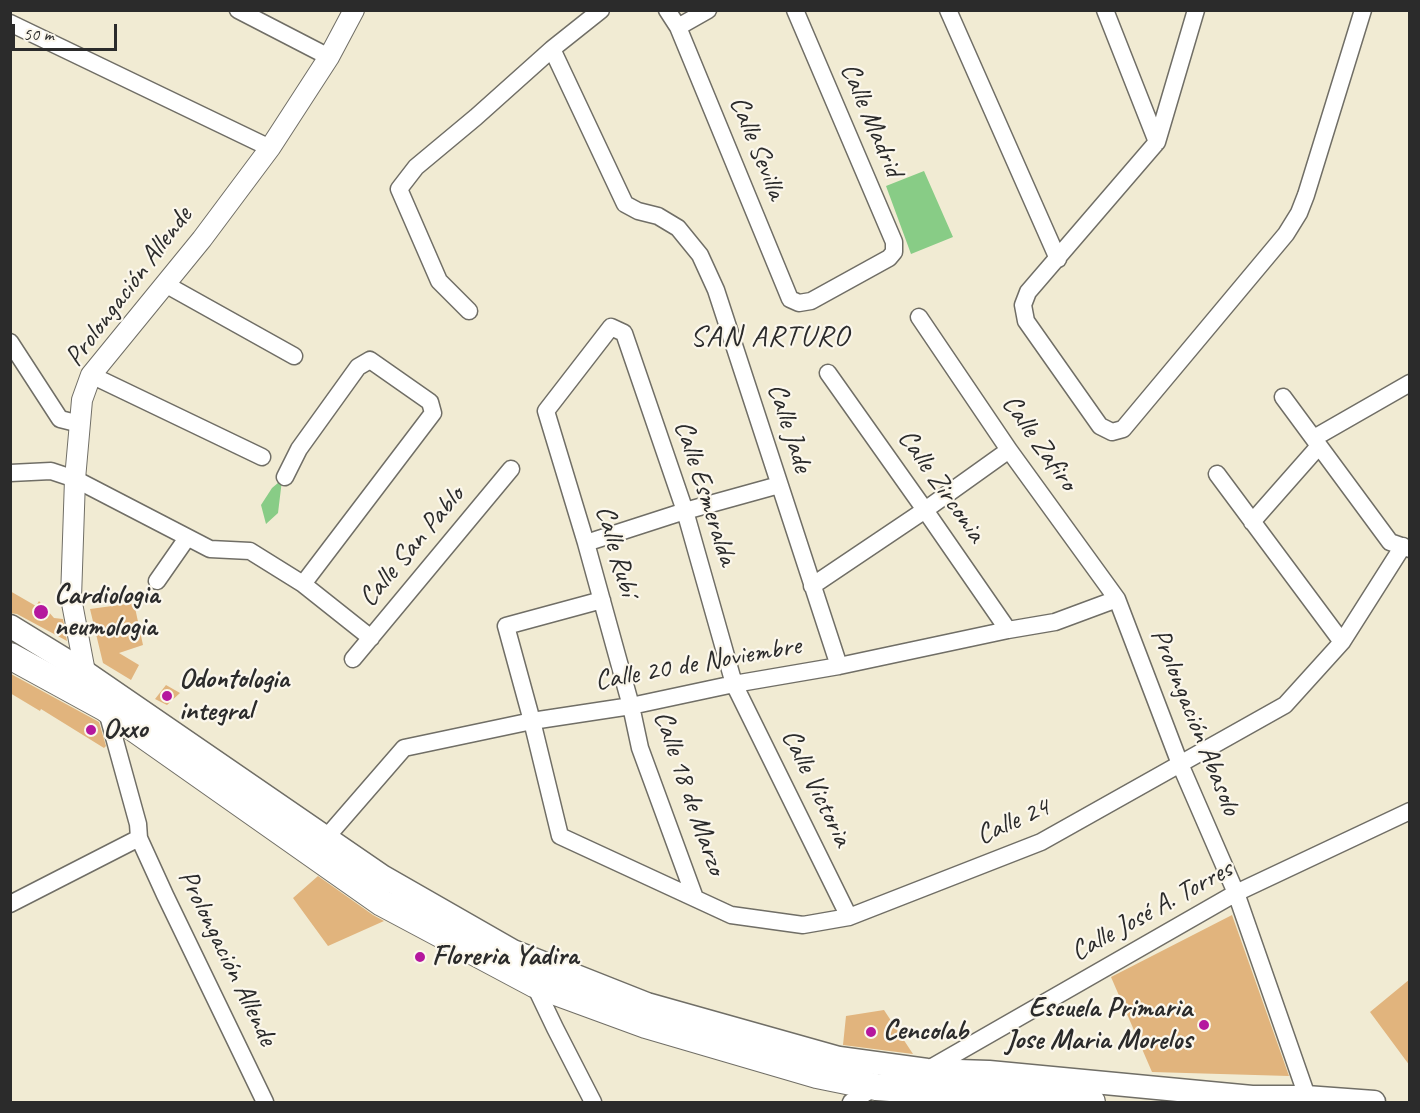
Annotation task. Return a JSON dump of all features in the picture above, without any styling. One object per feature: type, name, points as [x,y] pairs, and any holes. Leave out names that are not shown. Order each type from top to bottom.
[{"type":"main road","points":[[10,626],[85,672],[382,876],[513,951],[647,1004],[839,1058],[928,1088],[989,1072],[1252,1097],[1374,1102]]},
{"type":"main road","points":[[10,656],[105,708],[382,903],[534,984],[646,1025],[817,1075],[876,1087],[928,1088],[1092,1102]]},
{"type":"street","points":[[238,10],[330,57]]},
{"type":"street","name":"Prolongación Allende","points":[[266,1102],[139,838],[138,824],[105,708],[85,672],[71,598],[75,479],[82,400],[91,375],[202,239],[270,148],[330,57],[354,10]]},
{"type":"street","name":"Calle Sevilla","points":[[667,10],[678,27],[790,298],[799,303]]},
{"type":"street","points":[[678,27],[708,10]]},
{"type":"street","name":"Calle Madrid","points":[[795,10],[894,242],[894,252],[889,258],[811,301],[799,303]]},
{"type":"street","points":[[948,10],[1058,259]]},
{"type":"street","points":[[1105,10],[1157,142]]},
{"type":"street","points":[[1197,10],[1157,142],[1028,292],[1023,305],[1026,321],[1100,426],[1112,432],[1124,429],[1286,234],[1299,213],[1363,10]]},
{"type":"street","points":[[469,311],[439,281],[399,189],[416,167],[596,12]]},
{"type":"street","points":[[10,23],[270,148]]},
{"type":"street","name":"Calle Jade","points":[[552,49],[625,204],[638,212],[658,216],[678,228],[700,255],[716,290],[839,666]]},
{"type":"street","points":[[165,284],[294,356]]},
{"type":"street","name":"Calle Zafiro","points":[[919,317],[1009,450],[1117,599]]},
{"type":"street","name":"Calle Rubí","points":[[611,327],[546,411],[586,543],[631,706]]},
{"type":"street","name":"Calle Esmeralda","points":[[611,327],[624,333],[685,511],[734,684]]},
{"type":"street","points":[[10,342],[60,419],[80,424]]},
{"type":"street","points":[[285,477],[299,449],[358,367],[370,360],[430,402],[433,413],[303,584]]},
{"type":"street","name":"Calle Zirconia","points":[[828,373],[1008,630]]},
{"type":"street","points":[[91,375],[262,457]]},
{"type":"street","points":[[1252,522],[1316,442],[1410,383]]},
{"type":"street","points":[[1283,397],[1390,542],[1406,548]]},
{"type":"street","points":[[812,586],[1009,450]]},
{"type":"street","name":"Calle San Pablo","points":[[353,659],[512,469]]},
{"type":"street","points":[[10,473],[51,471],[75,479],[210,549],[250,551],[303,584],[371,638]]},
{"type":"street","points":[[1217,474],[1342,642]]},
{"type":"street","points":[[586,543],[685,511],[779,485]]},
{"type":"street","points":[[158,580],[187,538]]},
{"type":"street","name":"Calle 24","points":[[532,721],[560,836],[731,915],[802,925],[849,917],[1041,842],[1285,705],[1342,642],[1406,548]]},
{"type":"street","name":"Calle 20 de Noviembre","points":[[325,839],[404,748],[532,721],[631,706],[1055,622],[1117,599]]},
{"type":"street","name":"Prolongación Abasolo","points":[[1117,599],[1180,764],[1236,893],[1307,1100]]},
{"type":"street","points":[[532,721],[506,626],[602,600]]},
{"type":"street","name":"Calle Victoria","points":[[734,684],[849,917]]},
{"type":"street","name":"Calle 18 de Marzo","points":[[631,706],[640,748],[695,898]]},
{"type":"street","name":"Calle José A. Torres","points":[[928,1088],[1236,893],[1410,812]]},
{"type":"street","points":[[10,904],[139,838]]},
{"type":"street","points":[[534,984],[593,1102]]},
{"type":"street","points":[[850,1102],[876,1087]]},
{"type":"green space","points":[[924,171],[953,237],[911,254],[886,186]]},
{"type":"green space","points":[[285,477],[282,480],[278,513],[266,524],[261,505],[272,488]]},
{"type":"building","points":[[10,591],[36,606],[39,601],[54,618],[63,619],[67,641],[17,614],[10,613]]},
{"type":"building","points":[[134,603],[143,645],[119,653],[139,665],[131,680],[103,663],[90,609]]},
{"type":"building","points":[[11,674],[99,722],[106,746],[104,748],[41,709],[40,711],[10,693]]},
{"type":"building","name":"Odontologia integral","points":[[166,685],[180,693],[167,705],[155,699]]},
{"type":"building","points":[[318,876],[384,921],[328,946],[293,898]]},
{"type":"building","name":"Escuela Primaria Jose Maria Morelos","points":[[1232,915],[1289,1076],[1152,1072],[1111,977]]},
{"type":"building","points":[[1410,979],[1410,1066],[1370,1012]]},
{"type":"building","name":"Cencolab","points":[[884,1010],[913,1054],[843,1045],[846,1016]]},
{"type":"place","name":"Cardiologia neumologia","points":[[41,612]]},
{"type":"place","name":"Odontologia integral","points":[[167,696]]},
{"type":"place","name":"Oxxo","points":[[91,730]]},
{"type":"place","name":"Floreria Yadira","points":[[420,957]]},
{"type":"place","name":"Escuela Primaria Jose Maria Morelos","points":[[1204,1025]]},
{"type":"place","name":"Cencolab","points":[[871,1032]]},
{"type":"district","name":"SAN ARTURO","points":[[770,337]]}]
